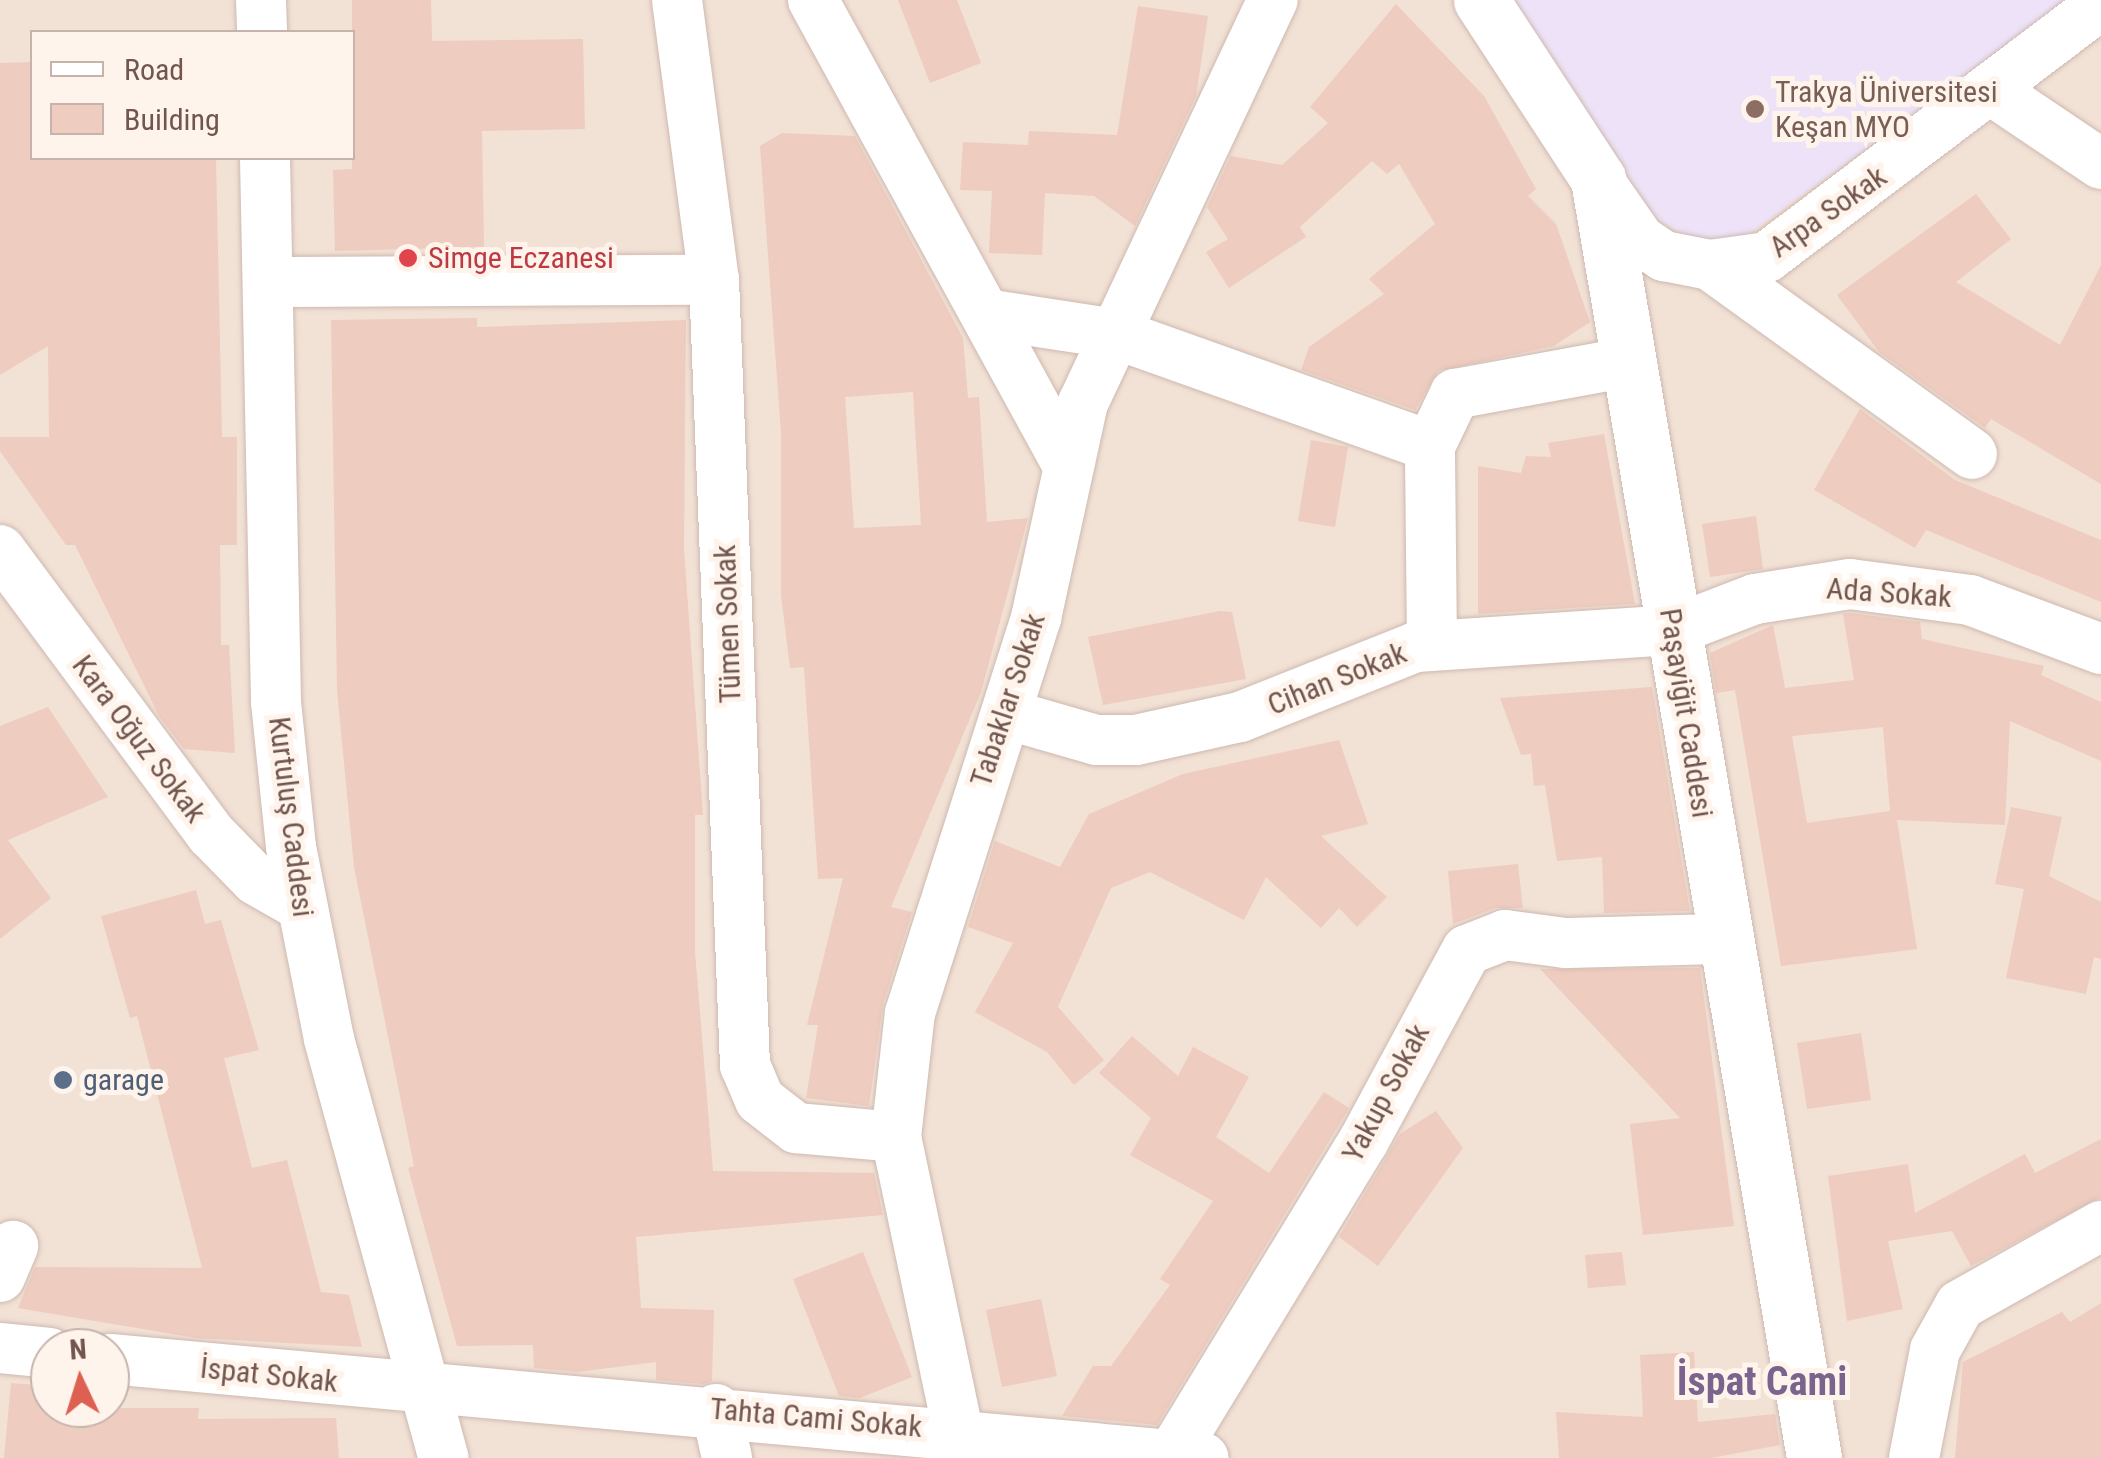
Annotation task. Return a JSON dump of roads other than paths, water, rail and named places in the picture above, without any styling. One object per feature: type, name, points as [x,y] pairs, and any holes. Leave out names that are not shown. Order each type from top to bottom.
[{"type":"main road","name":"Paşayiğit Caddesi","points":[[1481,0],[1598,179],[1721,939],[1814,1458]]},
{"type":"street","points":[[261,0],[262,30]]},
{"type":"street","points":[[813,0],[992,315],[1068,464]]},
{"type":"street","name":"Tabaklar Sokak","points":[[958,1431],[896,1138],[923,957],[1006,714],[1051,558],[1082,403],[1274,0]]},
{"type":"street","name":"Tümen Sokak","points":[[690,4],[714,280],[745,1065],[760,1100],[796,1128],[896,1138]]},
{"type":"street","name":"Arpa Sokak","points":[[1625,339],[1623,285],[1634,265],[1693,262],[1781,249],[1994,92],[2101,4]]},
{"type":"street","points":[[1994,92],[2101,164]]},
{"type":"street","name":"Kurtuluş Caddesi","points":[[265,160],[276,702],[300,905],[444,1458]]},
{"type":"street","points":[[1598,179],[1640,240],[1693,262],[1972,454]]},
{"type":"street","points":[[268,282],[714,280]]},
{"type":"street","points":[[992,315],[1116,334],[1430,446]]},
{"type":"street","points":[[1432,644],[1430,446],[1455,394],[1625,339]]},
{"type":"street","name":"Kara Oğuz Sokak","points":[[0,550],[211,834],[256,880],[300,905]]},
{"type":"street","name":"Ada Sokak","points":[[1674,630],[1755,598],[1850,584],[1970,600],[2101,649]]},
{"type":"street","name":"Cihan Sokak","points":[[1006,714],[1096,740],[1169,734],[1240,718],[1432,644],[1674,630]]},
{"type":"street","name":"Yakup Sokak","points":[[1181,1457],[1363,1142],[1467,950],[1506,936],[1564,943],[1721,939]]},
{"type":"street","points":[[1914,1458],[1935,1350],[1949,1319],[1982,1288],[2101,1226]]},
{"type":"street","points":[[0,1348],[30,1350]]},
{"type":"street","name":"İspat Sokak","points":[[130,1361],[428,1391]]},
{"type":"street","name":"Tahta Cami Sokak","points":[[428,1391],[716,1409],[1181,1457]]},
{"type":"street","points":[[716,1409],[727,1458]]},
{"type":"place","name":"Trakya Üniversitesi Keşan MYO","points":[[1755,109]]},
{"type":"place","name":"Simge Eczanesi","points":[[408,258]]},
{"type":"place","name":"garage","points":[[63,1080]]},
{"type":"district","name":"İspat Cami","points":[[1762,1382]]}]
